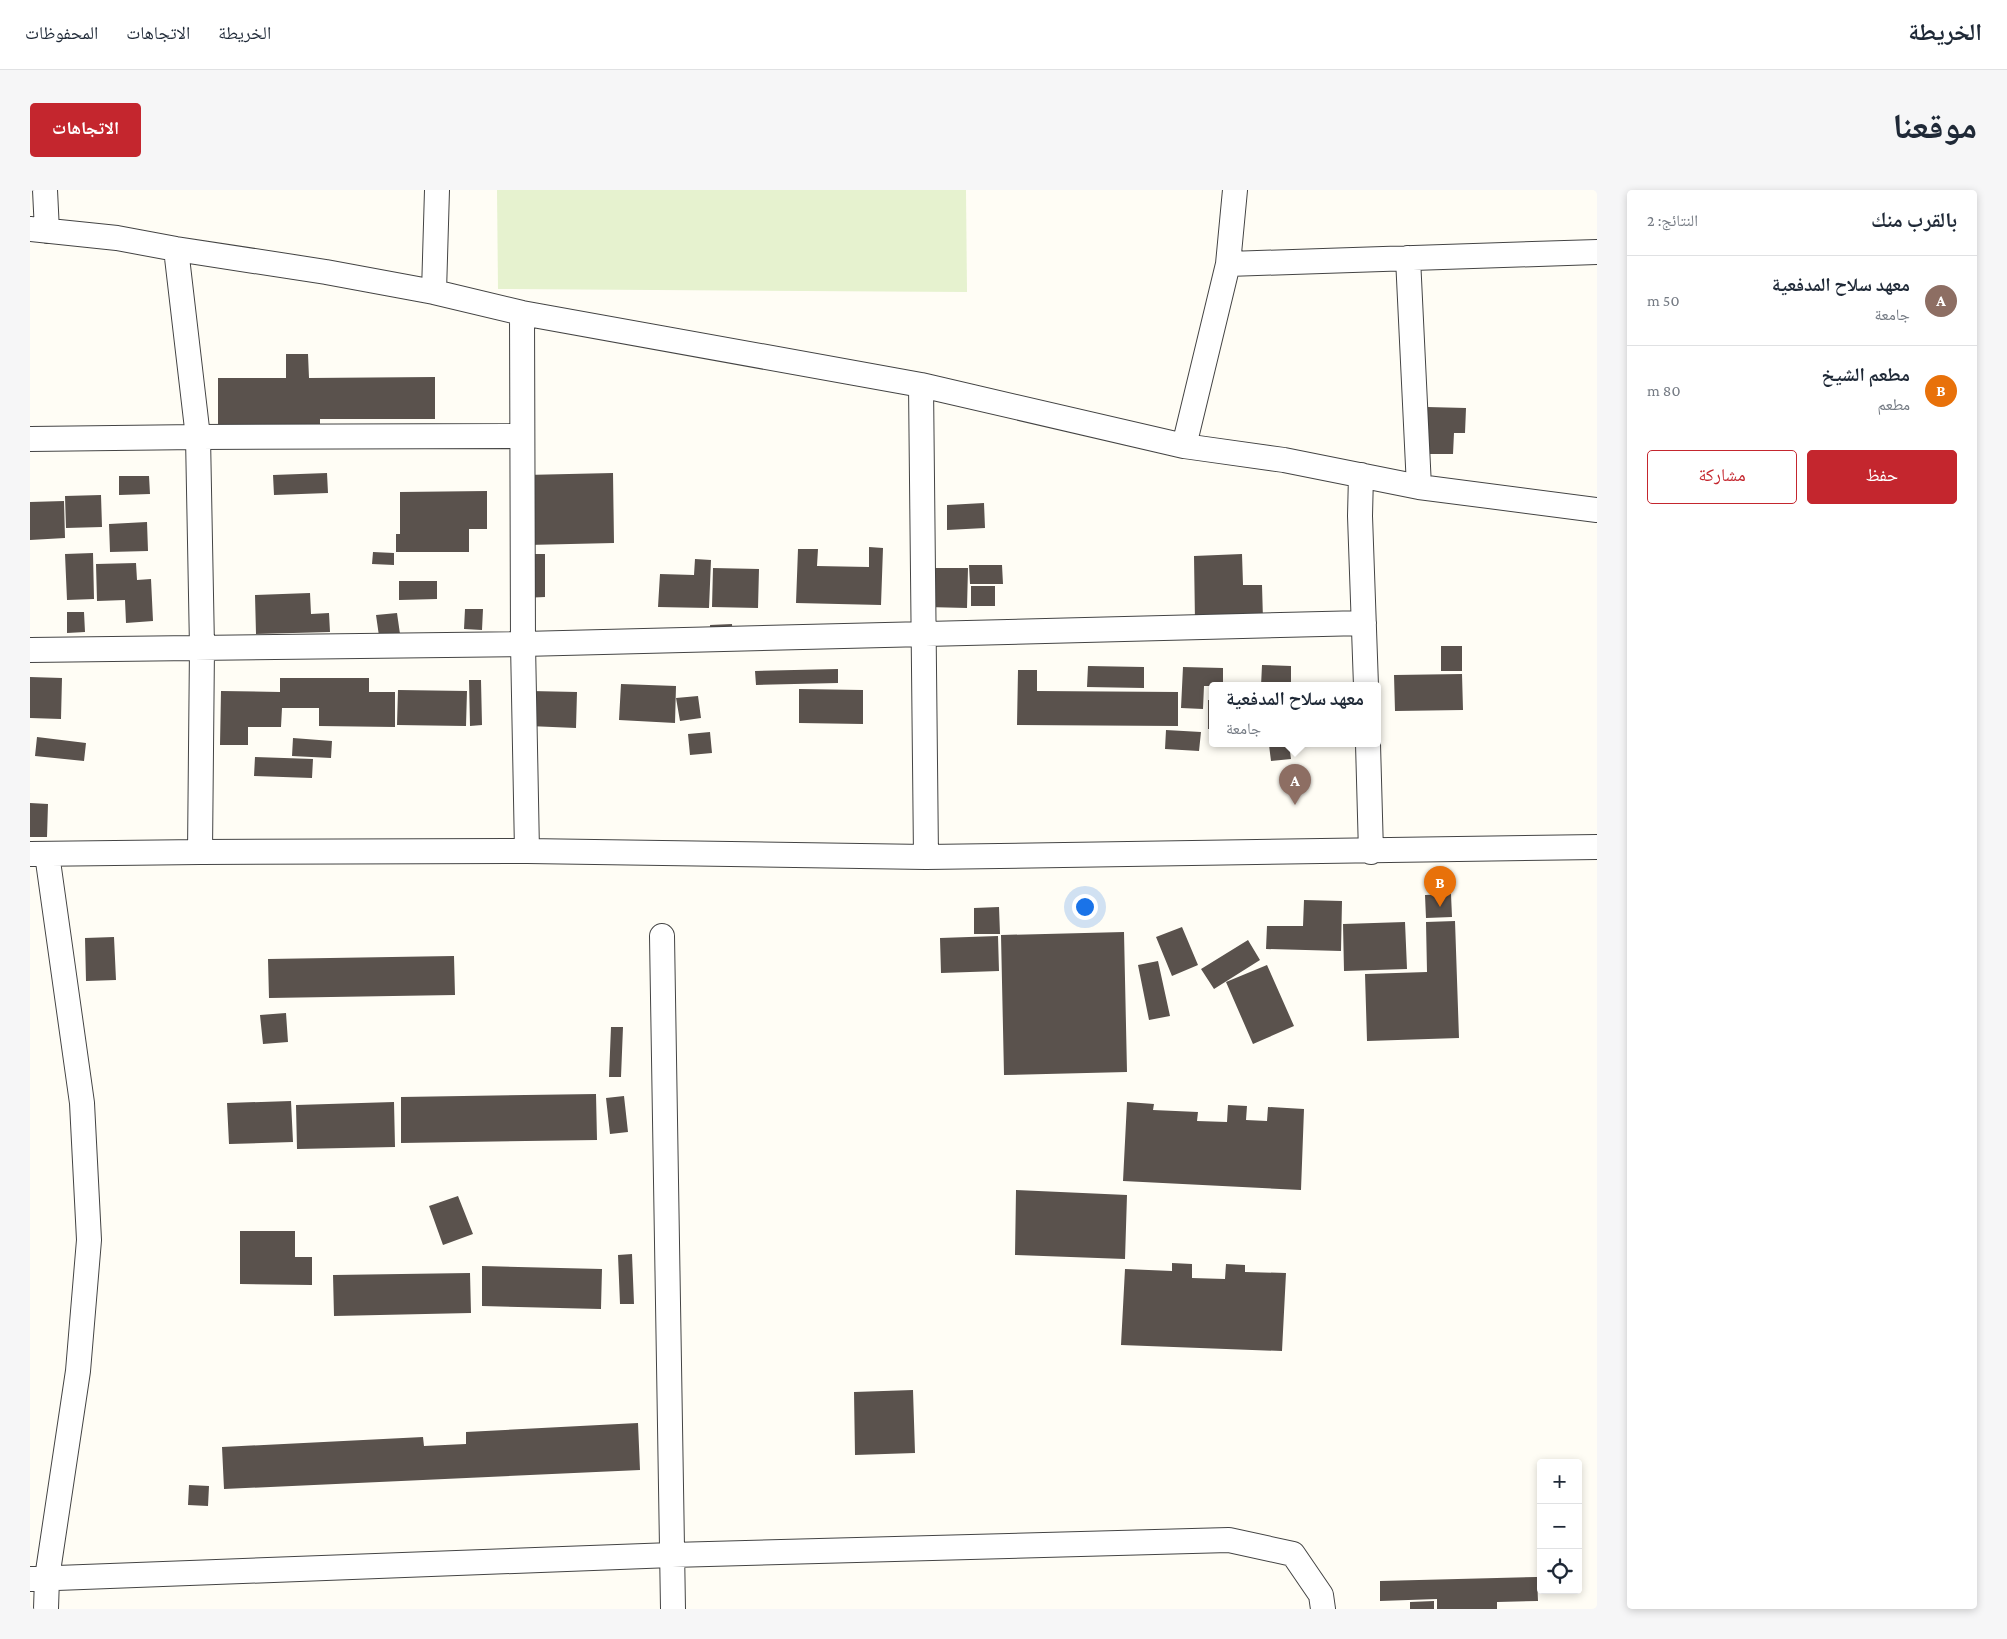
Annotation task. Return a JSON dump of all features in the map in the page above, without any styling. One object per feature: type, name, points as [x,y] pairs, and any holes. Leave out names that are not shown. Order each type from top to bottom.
[{"type":"street","points":[[45,190],[38,230],[118,238],[326,272],[434,292],[522,314],[921,385],[1184,446],[1284,460],[1419,487],[1597,510]]},
{"type":"street","points":[[434,292],[437,190]]},
{"type":"street","points":[[1184,446],[1228,264],[1235,190]]},
{"type":"street","points":[[176,249],[198,436],[202,647],[200,852]]},
{"type":"street","points":[[1228,264],[1597,252]]},
{"type":"street","points":[[1408,258],[1419,487]]},
{"type":"street","points":[[522,314],[521,436],[527,851]]},
{"type":"street","points":[[921,385],[922,634],[926,857]]},
{"type":"street","points":[[30,439],[198,436],[521,436]]},
{"type":"street","points":[[1361,475],[1360,516],[1366,682]]},
{"type":"street","points":[[30,650],[523,644],[1364,623]]},
{"type":"street","points":[[1368,747],[1371,852]]},
{"type":"street","points":[[46,1609],[38,1578],[78,1370],[89,1240],[82,1104],[38,854],[527,851],[926,857],[1371,852],[1597,847]]},
{"type":"street","points":[[662,936],[673,1609]]},
{"type":"street","points":[[38,1578],[672,1555],[1229,1540],[1293,1554],[1321,1596],[1323,1609]]},
{"type":"green space","points":[[497,190],[966,190],[967,292],[498,289]]},
{"type":"building","points":[[286,354],[308,354],[309,378],[435,377],[435,419],[320,419],[320,431],[218,428],[218,378],[286,378]]},
{"type":"building","points":[[1427,407],[1466,408],[1465,433],[1454,433],[1453,454],[1426,454]]},
{"type":"building","points":[[327,473],[328,493],[274,495],[273,475]]},
{"type":"building","points":[[613,473],[614,543],[527,545],[525,475]]},
{"type":"building","points":[[119,476],[149,476],[150,494],[119,495]]},
{"type":"building","points":[[487,491],[487,529],[469,529],[469,552],[396,552],[396,534],[400,534],[400,492]]},
{"type":"building","points":[[101,495],[102,527],[66,528],[65,496]]},
{"type":"building","points":[[64,501],[65,538],[30,540],[30,502]]},
{"type":"building","points":[[984,503],[985,528],[947,530],[947,505]]},
{"type":"building","points":[[147,522],[148,551],[110,552],[109,524]]},
{"type":"building","points":[[869,547],[883,548],[881,605],[796,603],[798,549],[818,549],[817,566],[869,567]]},
{"type":"building","points":[[373,552],[394,553],[394,565],[372,564]]},
{"type":"building","points":[[93,553],[94,599],[67,600],[65,554]]},
{"type":"building","points":[[521,554],[545,554],[545,597],[522,598]]},
{"type":"building","points":[[1242,554],[1243,585],[1262,585],[1263,620],[1195,622],[1194,556]]},
{"type":"building","points":[[695,559],[711,560],[709,608],[658,607],[660,574],[694,575]]},
{"type":"building","points":[[136,563],[137,580],[151,579],[153,621],[126,623],[125,600],[97,601],[96,564]]},
{"type":"building","points":[[969,565],[1002,565],[1003,584],[970,584]]},
{"type":"building","points":[[713,568],[759,569],[758,608],[712,607]]},
{"type":"building","points":[[928,568],[968,568],[967,608],[927,607]]},
{"type":"building","points":[[399,581],[437,581],[437,599],[399,600]]},
{"type":"building","points":[[971,586],[995,586],[995,606],[971,606]]},
{"type":"building","points":[[310,593],[311,614],[329,613],[330,632],[256,634],[255,595]]},
{"type":"building","points":[[465,609],[483,609],[482,630],[464,629]]},
{"type":"building","points":[[67,612],[84,612],[85,632],[67,633]]},
{"type":"building","points":[[397,613],[400,634],[379,636],[376,615]]},
{"type":"building","points":[[732,624],[733,643],[711,644],[710,625]]},
{"type":"building","points":[[1441,646],[1462,646],[1462,671],[1441,671]]},
{"type":"building","points":[[1262,665],[1291,666],[1291,682],[1261,682]]},
{"type":"building","points":[[1088,666],[1144,667],[1144,688],[1087,687]]},
{"type":"building","points":[[1183,667],[1223,668],[1223,682],[1209,682],[1209,686],[1204,686],[1203,709],[1181,708]]},
{"type":"building","points":[[838,669],[838,683],[756,685],[755,671]]},
{"type":"building","points":[[1018,670],[1037,670],[1037,691],[1178,692],[1178,726],[1017,725]]},
{"type":"building","points":[[1462,674],[1463,710],[1395,711],[1394,675]]},
{"type":"building","points":[[30,677],[62,678],[61,719],[30,718]]},
{"type":"building","points":[[280,678],[369,678],[369,692],[395,692],[395,727],[319,726],[319,708],[282,708],[281,727],[248,727],[248,745],[220,745],[221,691],[280,692]]},
{"type":"building","points":[[469,680],[481,680],[482,725],[470,726]]},
{"type":"building","points":[[621,684],[676,686],[675,723],[619,720]]},
{"type":"building","points":[[799,689],[863,690],[863,724],[799,723]]},
{"type":"building","points":[[398,690],[467,691],[466,726],[397,725]]},
{"type":"building","points":[[531,691],[577,692],[576,728],[529,726]]},
{"type":"building","points":[[698,696],[701,718],[680,721],[676,698]]},
{"type":"building","points":[[1208,700],[1209,700],[1209,729]]},
{"type":"building","points":[[1166,730],[1201,732],[1199,751],[1165,749]]},
{"type":"building","points":[[710,732],[712,753],[690,755],[688,734]]},
{"type":"building","points":[[37,737],[86,743],[84,761],[35,756]]},
{"type":"building","points":[[293,738],[332,741],[331,758],[292,756]]},
{"type":"building","points":[[1269,747],[1289,747],[1291,759],[1271,761]]},
{"type":"building","points":[[255,757],[313,759],[312,778],[254,776]]},
{"type":"building","points":[[30,803],[48,804],[47,837],[30,837]]},
{"type":"building","points":[[1451,894],[1452,917],[1426,918],[1425,895]]},
{"type":"building","points":[[1304,900],[1342,901],[1341,951],[1266,949],[1267,926],[1303,926]]},
{"type":"building","points":[[999,907],[1000,934],[974,934],[974,908]]},
{"type":"building","points":[[1455,921],[1459,1038],[1367,1041],[1365,974],[1427,972],[1426,922]]},
{"type":"building","points":[[1405,922],[1407,969],[1344,971],[1343,924]]},
{"type":"building","points":[[1182,927],[1198,965],[1172,976],[1156,937]]},
{"type":"building","points":[[1124,932],[1127,1072],[1004,1075],[1001,935]]},
{"type":"building","points":[[998,936],[999,971],[941,973],[940,938]]},
{"type":"building","points":[[114,937],[116,980],[86,981],[85,938]]},
{"type":"building","points":[[1248,940],[1260,960],[1214,989],[1201,969]]},
{"type":"building","points":[[454,956],[455,995],[269,998],[268,959]]},
{"type":"building","points":[[1158,961],[1170,1016],[1149,1020],[1138,965]]},
{"type":"building","points":[[1267,965],[1294,1026],[1253,1044],[1226,982]]},
{"type":"building","points":[[286,1013],[288,1042],[263,1044],[260,1015]]},
{"type":"building","points":[[611,1027],[623,1027],[621,1077],[609,1077]]},
{"type":"building","points":[[596,1094],[597,1140],[401,1143],[401,1097]]},
{"type":"building","points":[[624,1096],[628,1132],[610,1134],[606,1098]]},
{"type":"building","points":[[291,1101],[293,1142],[229,1144],[227,1103]]},
{"type":"building","points":[[394,1102],[395,1147],[297,1149],[296,1105]]},
{"type":"building","points":[[1127,1102],[1154,1104],[1153,1110],[1198,1112],[1197,1121],[1227,1122],[1228,1105],[1247,1106],[1246,1120],[1267,1121],[1268,1107],[1304,1109],[1301,1190],[1123,1181]]},
{"type":"building","points":[[1016,1190],[1127,1195],[1125,1259],[1015,1255]]},
{"type":"building","points":[[458,1196],[473,1234],[443,1245],[429,1206]]},
{"type":"building","points":[[240,1231],[295,1231],[295,1257],[312,1257],[312,1285],[240,1284]]},
{"type":"building","points":[[632,1254],[634,1304],[620,1304],[618,1255]]},
{"type":"building","points":[[1172,1263],[1192,1264],[1192,1278],[1225,1279],[1226,1264],[1245,1265],[1245,1272],[1286,1273],[1282,1351],[1121,1345],[1125,1269],[1172,1271]]},
{"type":"building","points":[[482,1266],[602,1269],[601,1309],[482,1306]]},
{"type":"building","points":[[470,1273],[471,1313],[334,1316],[333,1275]]},
{"type":"building","points":[[913,1390],[915,1453],[855,1455],[854,1392]]},
{"type":"building","points":[[638,1423],[640,1470],[224,1489],[222,1447],[423,1437],[424,1446],[466,1444],[466,1432]]},
{"type":"building","points":[[189,1485],[209,1486],[208,1506],[188,1505]]},
{"type":"building","points":[[1537,1577],[1538,1601],[1497,1602],[1497,1609],[1437,1609],[1437,1599],[1380,1601],[1380,1581]]},
{"type":"building","points":[[1434,1601],[1434,1609],[1410,1609],[1410,1602]]},
{"type":"place","name":"معهد سلاح المدفعية","points":[[1295,805]]},
{"type":"place","name":"مطعم الشيخ","points":[[1440,907]]}]
